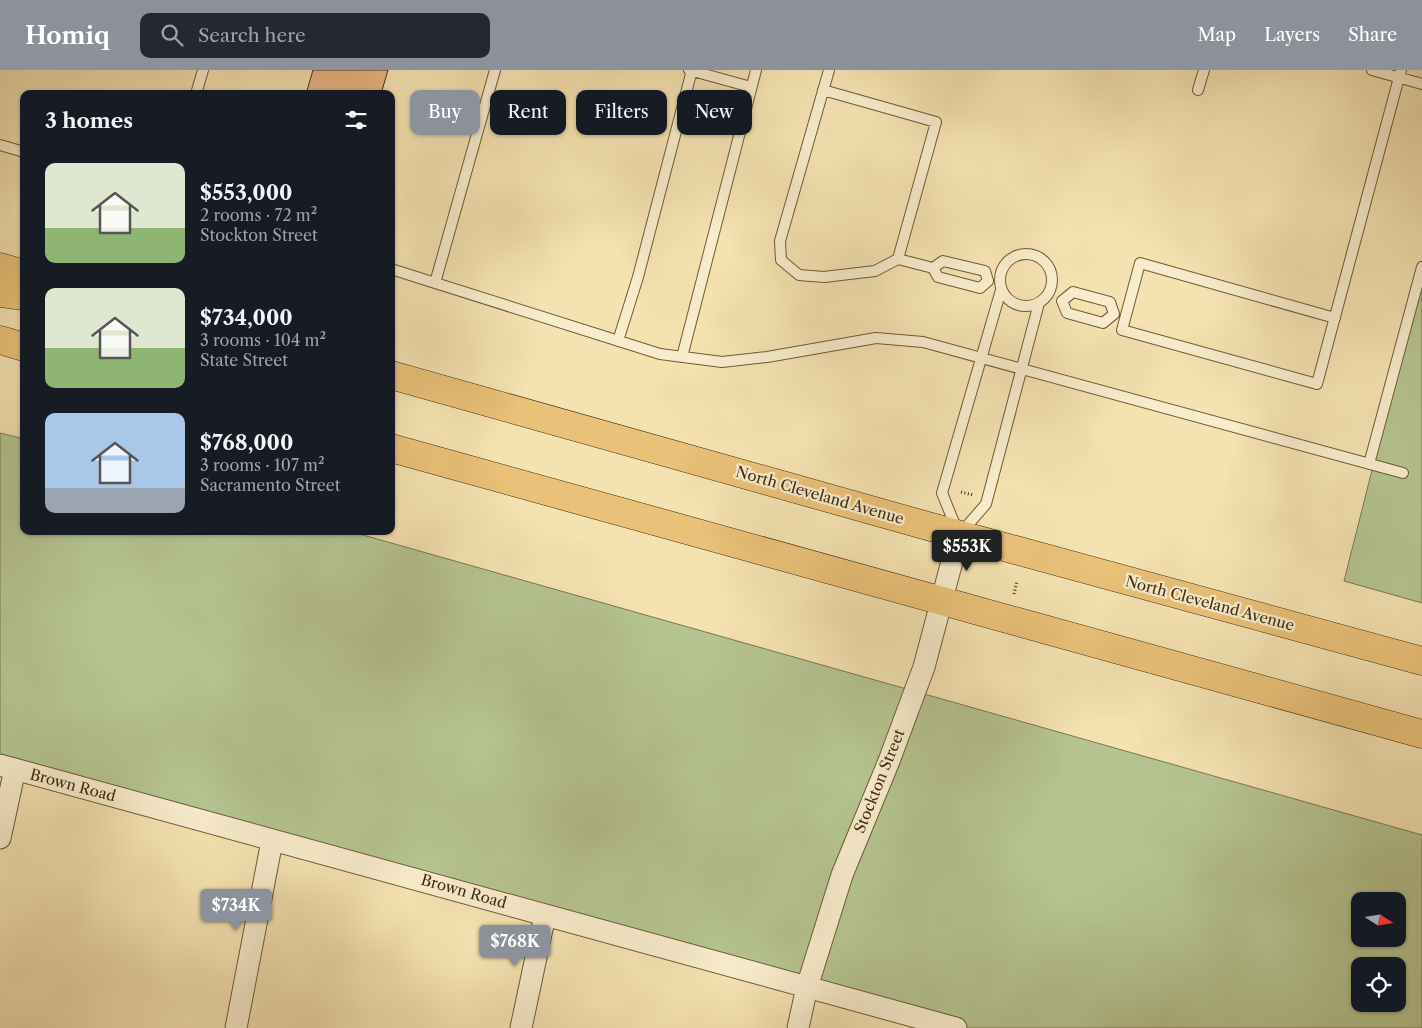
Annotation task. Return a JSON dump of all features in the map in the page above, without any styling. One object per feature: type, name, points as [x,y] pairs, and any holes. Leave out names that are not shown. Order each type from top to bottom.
[{"type":"main road","points":[[0,267],[20,273]]},
{"type":"main road","points":[[0,293],[20,296]]},
{"type":"main road","points":[[0,340],[20,346]]},
{"type":"main road","name":"North Cleveland Avenue","points":[[395,376],[959,535],[1422,661]]},
{"type":"main road","points":[[395,449],[1422,734]]},
{"type":"street","name":"Stockton Street","points":[[798,1028],[808,987],[851,851],[889,761],[924,667],[959,535]]},
{"type":"street","name":"Brown Road","points":[[8,767],[194,816],[272,841],[413,877],[956,1028]]},
{"type":"street","points":[[0,838],[8,767]]},
{"type":"street","points":[[236,1028],[272,841]]},
{"type":"street","points":[[520,1028],[546,914]]},
{"type":"lane","points":[[197,90],[203,70]]},
{"type":"lane","points":[[435,283],[495,70]]},
{"type":"lane","points":[[618,341],[638,277],[691,70],[751,87]]},
{"type":"lane","points":[[682,357],[756,70]]},
{"type":"lane","points":[[829,70],[780,241],[780,260],[799,275],[824,277],[875,271],[898,259],[933,268],[938,277],[980,288],[988,280]]},
{"type":"lane","points":[[1198,90],[1204,70]]},
{"type":"lane","points":[[1372,70],[1400,74],[1422,84]]},
{"type":"lane","points":[[1335,318],[1140,263],[1122,330],[1317,384],[1335,318],[1400,74]]},
{"type":"lane","points":[[823,90],[936,122],[898,259]]},
{"type":"lane","points":[[0,145],[20,151]]},
{"type":"lane","points":[[1026,254],[1042,259],[1051,273],[1050,290],[1043,300],[1022,369],[986,504],[959,535],[942,492],[1001,287],[1004,267],[1010,261],[1026,254]]},
{"type":"lane","points":[[933,268],[943,261],[985,270],[988,280],[1001,287],[1015,304],[1032,306],[1043,300],[1062,301],[1073,292],[1110,302],[1114,314]]},
{"type":"lane","points":[[1369,464],[1422,267]]},
{"type":"lane","points":[[395,270],[660,354],[682,357],[722,362],[767,358],[876,338],[922,342],[1403,473]]},
{"type":"lane","points":[[1062,301],[1067,313],[1104,324],[1114,314]]},
{"type":"lane","points":[[1114,314],[1125,317]]},
{"type":"green space","points":[[1422,272],[1422,603],[1344,581]]},
{"type":"green space","points":[[0,433],[20,438],[20,535],[363,535],[1422,835],[1422,1028],[930,1028],[0,771]]},
{"type":"building","points":[[313,70],[388,70],[382,90],[307,90]]}]
